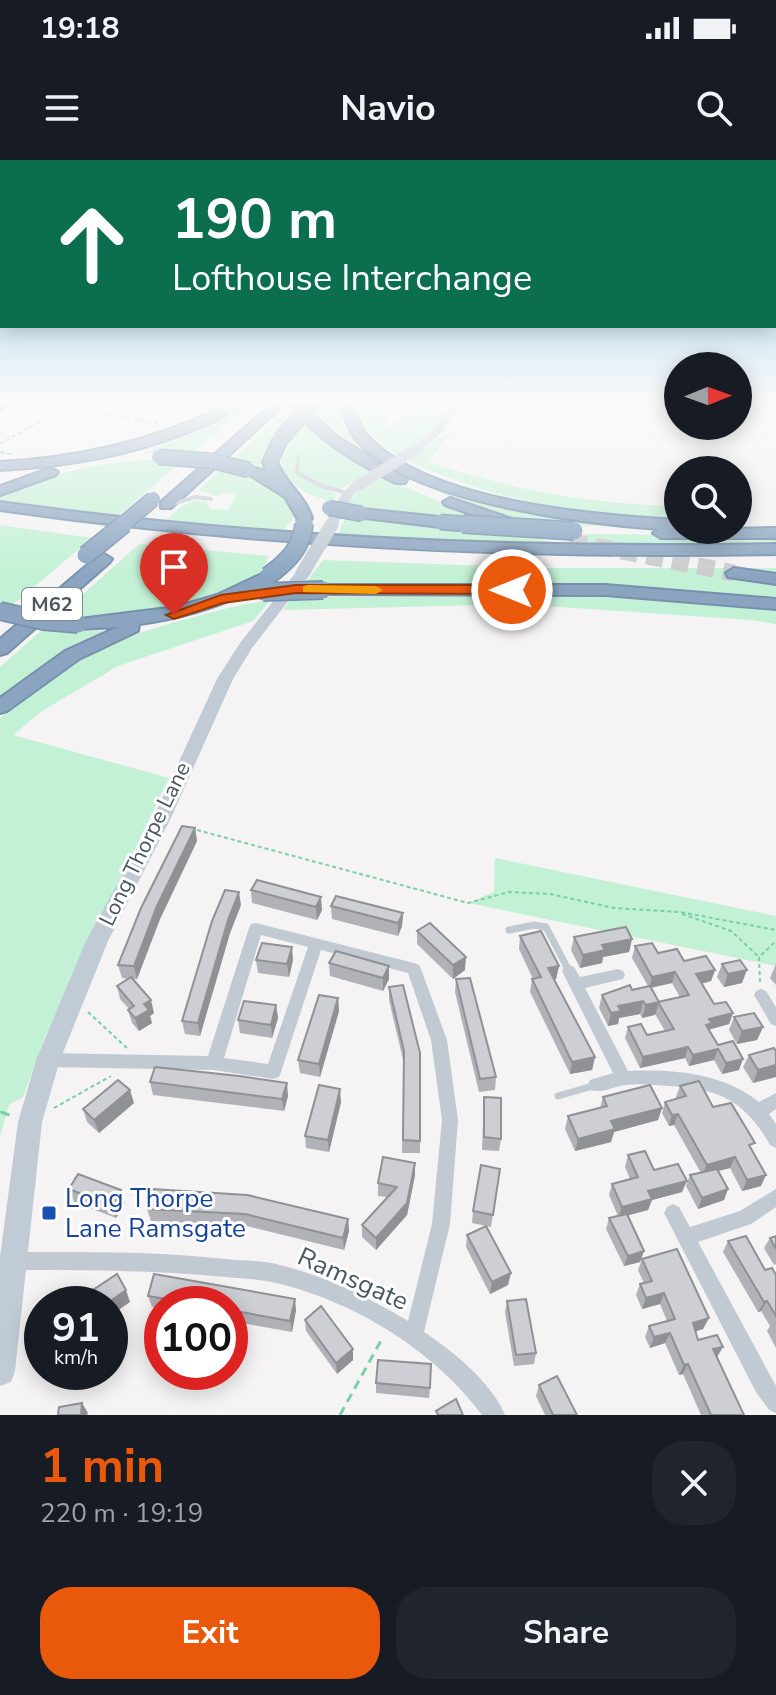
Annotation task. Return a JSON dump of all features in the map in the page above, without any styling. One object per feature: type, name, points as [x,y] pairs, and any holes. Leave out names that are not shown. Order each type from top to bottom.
[{"type":"highway","points":[[0,468],[76,460]]},
{"type":"highway","points":[[0,491],[27,479],[73,466],[116,460]]},
{"type":"highway","points":[[194,460],[249,470],[330,516],[362,514],[572,536],[776,530]]},
{"type":"highway","name":"M62","points":[[0,649],[104,559],[205,460]]},
{"type":"highway","name":"M62","points":[[0,629],[86,555],[216,460]]},
{"type":"highway","points":[[271,460],[280,486]]},
{"type":"highway","points":[[367,460],[409,484],[485,516],[572,536]]},
{"type":"highway","points":[[394,460],[446,486],[490,500],[551,514],[664,524]]},
{"type":"highway","points":[[0,468],[73,466]]},
{"type":"highway","points":[[93,644],[265,589],[299,545],[304,531],[304,518],[293,496]]},
{"type":"highway","points":[[0,506],[175,529],[388,546],[564,551],[776,549]]},
{"type":"highway","points":[[0,517],[236,545],[433,559],[587,563],[776,560]]},
{"type":"highway","points":[[752,528],[776,530]]},
{"type":"highway","points":[[734,573],[776,579]]},
{"type":"highway","points":[[0,707],[38,676],[126,629],[221,599],[265,589],[605,590],[776,604]]},
{"type":"highway","points":[[0,611],[44,621],[78,624],[174,615]]},
{"type":"main road","points":[[352,489],[400,460]]},
{"type":"main road","name":"Long Thorpe Lane","points":[[0,1371],[30,1122],[48,1060],[97,941],[161,820],[225,679],[245,646],[302,574],[330,516],[352,489]]},
{"type":"street","points":[[214,1063],[256,928],[414,969],[439,1040],[450,1120],[441,1224],[414,1335]]},
{"type":"street","points":[[48,1060],[214,1063],[273,1072],[316,943]]},
{"type":"street","points":[[618,975],[573,977],[622,1075]]},
{"type":"street","points":[[761,995],[776,1020]]},
{"type":"street","points":[[596,1085],[622,1075],[705,1081],[739,1097],[758,1112],[776,1140]]},
{"type":"street","points":[[758,1112],[776,1100]]},
{"type":"street","points":[[686,1237],[745,1218],[776,1197]]},
{"type":"street","points":[[673,1213],[763,1385],[776,1403]]},
{"type":"street","name":"Ramsgate","points":[[12,1261],[163,1260],[279,1274],[347,1300],[414,1335],[450,1362],[484,1398],[495,1415]]},
{"type":"lane","points":[[298,460],[297,473],[324,487],[352,489]]},
{"type":"lane","points":[[160,502],[196,497],[211,499]]},
{"type":"lane","points":[[509,930],[534,925],[546,927],[573,977]]},
{"type":"lane","points":[[558,1096],[596,1085]]},
{"type":"path","points":[[193,829],[468,903],[509,892],[550,894],[614,908],[680,912],[776,930]]},
{"type":"path","points":[[680,912],[690,919],[731,931],[759,957],[761,995]]},
{"type":"path","points":[[759,957],[776,941]]},
{"type":"path","points":[[340,1415],[391,1322]]},
{"type":"green space","points":[[146,460],[181,462],[118,516],[0,500],[0,497],[35,482],[71,471]]},
{"type":"green space","points":[[232,460],[267,460],[266,471]]},
{"type":"green space","points":[[282,460],[352,460],[372,471],[339,490],[323,488],[337,494],[333,503],[305,492],[283,475]]},
{"type":"green space","points":[[431,460],[429,462],[492,481],[552,494],[664,505],[664,519],[540,504],[441,475],[408,461]]},
{"type":"green space","points":[[221,469],[255,477],[285,496],[295,516],[283,531],[166,520],[194,501],[206,502],[211,509],[228,510],[237,493],[220,493],[218,497],[199,490]]},
{"type":"green space","points":[[383,477],[484,521],[346,506],[359,489]]},
{"type":"green space","points":[[446,491],[543,516],[650,528],[521,523],[440,493]]},
{"type":"green space","points":[[346,515],[510,530],[554,543],[583,540],[587,534],[664,535],[664,544],[555,545],[338,535]]},
{"type":"green space","points":[[0,525],[92,538],[9,608],[0,604]]},
{"type":"green space","points":[[752,536],[776,536],[776,542],[752,542]]},
{"type":"green space","points":[[139,544],[269,556],[261,570],[247,582],[204,600],[126,617],[87,618],[63,612]]},
{"type":"green space","points":[[323,560],[546,568],[776,568],[776,574],[742,571],[722,577],[776,584],[776,599],[604,586],[304,585]]},
{"type":"green space","points":[[592,596],[776,610],[776,624],[515,604],[283,610],[291,599],[324,597]]},
{"type":"green space","points":[[270,601],[253,621],[118,666],[42,711],[13,735],[169,778],[44,1039],[23,1097],[9,1105],[0,1136],[0,718],[67,668],[111,644],[210,613]]},
{"type":"green space","points":[[42,630],[108,631],[45,664],[0,698],[0,667]]},
{"type":"green space","points":[[495,858],[776,916],[776,966],[468,903],[494,892]]},
{"type":"building","points":[[182,826],[195,828],[157,906],[134,966],[118,965],[141,908]]},
{"type":"building","points":[[257,880],[321,897],[316,907],[251,890]]},
{"type":"building","points":[[225,890],[239,892],[198,1023],[182,1021],[212,921]]},
{"type":"building","points":[[336,896],[403,913],[398,923],[331,906]]},
{"type":"building","points":[[430,923],[466,957],[453,965],[417,931]]},
{"type":"building","points":[[626,927],[632,939],[602,945],[605,950],[583,955],[574,937]]},
{"type":"building","points":[[541,931],[559,966],[548,968],[595,1057],[572,1062],[532,979],[541,977],[520,936]]},
{"type":"building","points":[[262,943],[292,947],[287,964],[256,960]]},
{"type":"building","points":[[652,943],[658,953],[677,949],[684,961],[706,956],[715,970],[696,974],[714,1004],[726,1002],[733,1013],[709,1019],[712,1023],[706,1025],[718,1045],[733,1041],[743,1059],[726,1063],[718,1049],[693,1055],[688,1047],[643,1057],[628,1027],[641,1024],[647,1035],[674,1029],[658,1002],[689,995],[675,972],[652,977],[635,946]]},
{"type":"building","points":[[336,951],[389,966],[383,978],[329,963]]},
{"type":"building","points":[[740,960],[747,970],[728,974],[722,964]]},
{"type":"building","points":[[131,977],[151,1000],[144,1004],[149,1010],[135,1018],[128,1010],[134,1006],[117,986]]},
{"type":"building","points":[[470,978],[496,1077],[480,1079],[456,979]]},
{"type":"building","points":[[403,985],[420,1053],[420,1141],[403,1140],[404,1051],[389,987]]},
{"type":"building","points":[[630,985],[632,990],[650,986],[659,1002],[646,1005],[643,1001],[618,1006],[621,1011],[611,1013],[602,995]]},
{"type":"building","points":[[319,995],[338,998],[319,1064],[298,1060]]},
{"type":"building","points":[[244,1001],[276,1005],[271,1025],[238,1020]]},
{"type":"building","points":[[754,1013],[763,1027],[742,1031],[734,1017]]},
{"type":"building","points":[[774,1048],[776,1065],[758,1070],[749,1055]]},
{"type":"building","points":[[155,1067],[287,1083],[282,1099],[150,1082]]},
{"type":"building","points":[[118,1080],[130,1090],[94,1120],[83,1109]]},
{"type":"building","points":[[699,1081],[713,1107],[731,1103],[755,1143],[749,1145],[766,1175],[747,1180],[735,1157],[707,1165],[678,1114],[672,1115],[665,1102],[686,1096],[680,1086]]},
{"type":"building","points":[[319,1085],[340,1089],[328,1140],[305,1136]]},
{"type":"building","points":[[650,1085],[662,1108],[611,1121],[615,1129],[578,1139],[568,1116],[607,1106],[603,1097]]},
{"type":"building","points":[[484,1097],[501,1098],[501,1139],[484,1137]]},
{"type":"building","points":[[645,1151],[654,1170],[678,1164],[687,1181],[648,1191],[652,1199],[622,1207],[612,1184],[638,1177],[628,1155]]},
{"type":"building","points":[[383,1157],[415,1163],[407,1203],[376,1238],[362,1225],[397,1187],[378,1183]]},
{"type":"building","points":[[481,1165],[500,1169],[493,1215],[473,1211]]},
{"type":"building","points":[[717,1169],[728,1189],[702,1198],[690,1175]]},
{"type":"building","points":[[78,1174],[121,1190],[111,1206],[69,1189]]},
{"type":"building","points":[[152,1189],[247,1195],[348,1219],[343,1238],[245,1214],[147,1209]]},
{"type":"building","points":[[627,1214],[644,1251],[628,1256],[609,1218]]},
{"type":"building","points":[[486,1226],[511,1273],[492,1282],[467,1235]]},
{"type":"building","points":[[746,1236],[765,1270],[772,1268],[776,1275],[776,1316],[767,1301],[764,1302],[728,1241]]},
{"type":"building","points":[[677,1249],[709,1318],[693,1323],[698,1340],[717,1335],[723,1347],[713,1349],[744,1415],[711,1415],[670,1333],[654,1337],[649,1326],[675,1319],[664,1293],[646,1298],[640,1284],[652,1281],[642,1259]]},
{"type":"building","points":[[117,1274],[124,1286],[99,1286]]},
{"type":"building","points":[[154,1274],[222,1286],[151,1286]]},
{"type":"building","points":[[248,1291],[295,1299],[290,1321],[248,1313]]},
{"type":"building","points":[[526,1299],[536,1353],[516,1355],[507,1301]]},
{"type":"building","points":[[321,1306],[353,1349],[336,1363],[305,1320]]},
{"type":"building","points":[[378,1360],[431,1364],[430,1388],[376,1383]]},
{"type":"building","points":[[557,1376],[577,1415],[553,1415],[539,1385]]},
{"type":"building","points":[[456,1399],[463,1415],[438,1415],[436,1411]]},
{"type":"building","points":[[82,1403],[81,1415],[58,1415],[59,1407]]},
{"type":"tunnel","points":[[570,541],[734,573]]},
{"type":"slow traffic","points":[[308,589],[376,590]]},
{"type":"place","name":"Long Thorpe Lane Ramsgate","points":[[49,1213]]},
{"type":"route","points":[[174,615],[221,599],[296,589],[512,590]]}]
